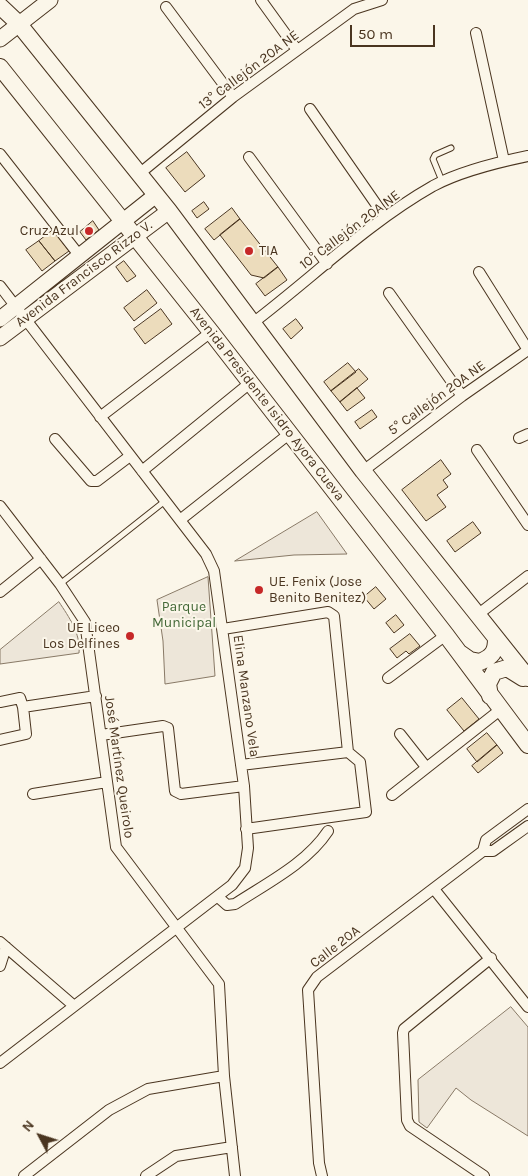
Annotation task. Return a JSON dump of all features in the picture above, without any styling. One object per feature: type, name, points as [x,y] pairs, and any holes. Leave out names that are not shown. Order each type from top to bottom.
[{"type":"main road","points":[[0,39],[18,23],[50,0]]},
{"type":"main road","points":[[3,5],[140,174],[254,322],[363,471],[476,616],[528,678]]},
{"type":"main road","name":"Avenida Presidente Isidro Ayora Cueva","points":[[0,67],[211,332],[446,634],[500,710],[528,745]]},
{"type":"main road","name":"Avenida Francisco Rizzo V.","points":[[0,319],[156,195]]},
{"type":"main road","name":"Avenida Francisco Rizzo V.","points":[[0,338],[168,211]]},
{"type":"main road","points":[[458,652],[470,660],[480,662],[492,655],[496,649],[496,640]]},
{"type":"main road","points":[[490,696],[489,678],[501,668],[515,671],[528,683]]},
{"type":"street","points":[[260,0],[297,50]]},
{"type":"street","name":"13° Callejón 20A NE","points":[[140,174],[233,97],[354,9],[382,0]]},
{"type":"street","points":[[166,8],[233,97]]},
{"type":"street","points":[[476,33],[504,161]]},
{"type":"street","points":[[310,109],[385,217]]},
{"type":"street","points":[[0,154],[79,255]]},
{"type":"street","name":"10° Callejón 20A NE","points":[[254,322],[385,217],[442,182],[504,161],[528,156]]},
{"type":"street","points":[[250,157],[327,264]]},
{"type":"street","points":[[479,272],[528,350]]},
{"type":"street","name":"Elina Manzano Vela","points":[[0,286],[206,554],[214,571],[244,786],[246,829],[245,868],[232,885],[73,1005],[0,1063]]},
{"type":"street","points":[[389,293],[462,396]]},
{"type":"street","points":[[100,417],[211,332]]},
{"type":"street","name":"5° Callejón 20A NE","points":[[363,471],[462,396],[528,350]]},
{"type":"street","points":[[142,471],[250,384]]},
{"type":"street","points":[[180,520],[289,434]]},
{"type":"street","points":[[55,439],[91,481],[97,481],[130,456]]},
{"type":"street","points":[[477,450],[528,525]]},
{"type":"street","name":"José Martínez Queirolo","points":[[0,506],[60,584],[85,622],[116,847],[219,984],[224,1076],[235,1176]]},
{"type":"street","points":[[0,592],[41,559]]},
{"type":"street","points":[[476,616],[528,576]]},
{"type":"street","points":[[223,629],[332,613],[334,616],[348,752],[360,762],[366,812],[246,829]]},
{"type":"street","points":[[388,678],[446,634]]},
{"type":"street","points":[[23,707],[96,696]]},
{"type":"street","points":[[0,702],[20,698],[26,734],[0,740]]},
{"type":"street","points":[[392,795],[500,710]]},
{"type":"street","points":[[102,735],[163,726],[168,728],[175,791],[180,794],[244,786]]},
{"type":"street","points":[[400,734],[426,767]]},
{"type":"street","points":[[241,765],[348,752]]},
{"type":"street","points":[[33,794],[108,782]]},
{"type":"street","name":"Calle 20A","points":[[322,1176],[318,1163],[308,990],[317,977],[483,851],[486,840],[528,809]]},
{"type":"street","name":"Calle 20A","points":[[483,851],[493,851],[528,826]]},
{"type":"street","points":[[218,897],[227,905],[235,904],[304,858],[321,842],[328,831]]},
{"type":"street","points":[[434,889],[491,958],[528,1007]]},
{"type":"street","points":[[3,944],[73,1005]]},
{"type":"street","points":[[0,966],[3,944]]},
{"type":"street","points":[[484,1176],[410,1126],[407,1120],[403,1033],[404,1029],[491,958]]},
{"type":"street","points":[[24,1176],[109,1110],[148,1089],[224,1076]]},
{"type":"street","points":[[146,1176],[176,1156],[232,1147]]},
{"type":"lane","points":[[442,182],[433,159],[435,155],[451,148]]},
{"type":"lane","points":[[60,584],[165,501]]},
{"type":"green space","points":[[317,512],[347,554],[294,555],[235,561]]},
{"type":"green space","name":"Parque Municipal","points":[[208,577],[215,676],[165,684],[163,641],[157,600]]},
{"type":"green space","points":[[59,602],[76,632],[79,653],[0,664],[0,650]]},
{"type":"green space","points":[[511,1007],[528,1027],[528,1136],[471,1100],[456,1088],[427,1128],[419,1122],[418,1080]]},
{"type":"building","points":[[187,152],[205,176],[185,192],[166,168]]},
{"type":"building","points":[[204,202],[209,209],[197,218],[192,211]]},
{"type":"building","points":[[232,208],[240,219],[214,240],[205,229]]},
{"type":"building","name":"TIA","points":[[240,219],[278,267],[264,278],[251,275],[220,235]]},
{"type":"building","name":"Cruz Azul","points":[[93,221],[99,230],[86,240],[80,232]]},
{"type":"building","points":[[53,230],[69,251],[55,261],[39,241]]},
{"type":"building","points":[[39,241],[55,261],[42,271],[26,250]]},
{"type":"building","points":[[124,261],[136,276],[127,282],[116,267]]},
{"type":"building","points":[[278,267],[287,280],[265,296],[256,284]]},
{"type":"building","points":[[147,290],[157,303],[134,321],[124,308]]},
{"type":"building","points":[[161,309],[172,324],[145,344],[134,329]]},
{"type":"building","points":[[296,319],[303,328],[291,339],[283,329]]},
{"type":"building","points":[[348,363],[356,372],[331,391],[324,382]]},
{"type":"building","points":[[359,369],[368,379],[340,402],[331,391]]},
{"type":"building","points":[[357,388],[365,398],[347,411],[340,402]]},
{"type":"building","points":[[372,410],[377,417],[360,429],[355,422]]},
{"type":"building","points":[[441,460],[451,474],[443,480],[448,487],[437,495],[446,507],[426,521],[402,490]]},
{"type":"building","points":[[473,522],[481,533],[455,552],[447,541]]},
{"type":"building","points":[[376,587],[386,599],[374,609],[364,597]]},
{"type":"building","points":[[396,615],[404,625],[394,633],[386,623]]},
{"type":"building","points":[[410,634],[420,646],[409,654],[406,651],[397,658],[390,649]]},
{"type":"building","points":[[462,698],[479,719],[464,731],[447,710]]},
{"type":"building","points":[[487,733],[497,745],[477,762],[467,749]]},
{"type":"building","points":[[497,745],[503,753],[478,773],[472,766]]},
{"type":"place","name":"Cruz Azul","points":[[89,231]]},
{"type":"place","name":"TIA","points":[[249,251]]},
{"type":"place","name":"UE. Fenix (Jose Benito Benitez)","points":[[259,590]]},
{"type":"place","name":"UE Liceo Los Delfines","points":[[130,636]]}]
